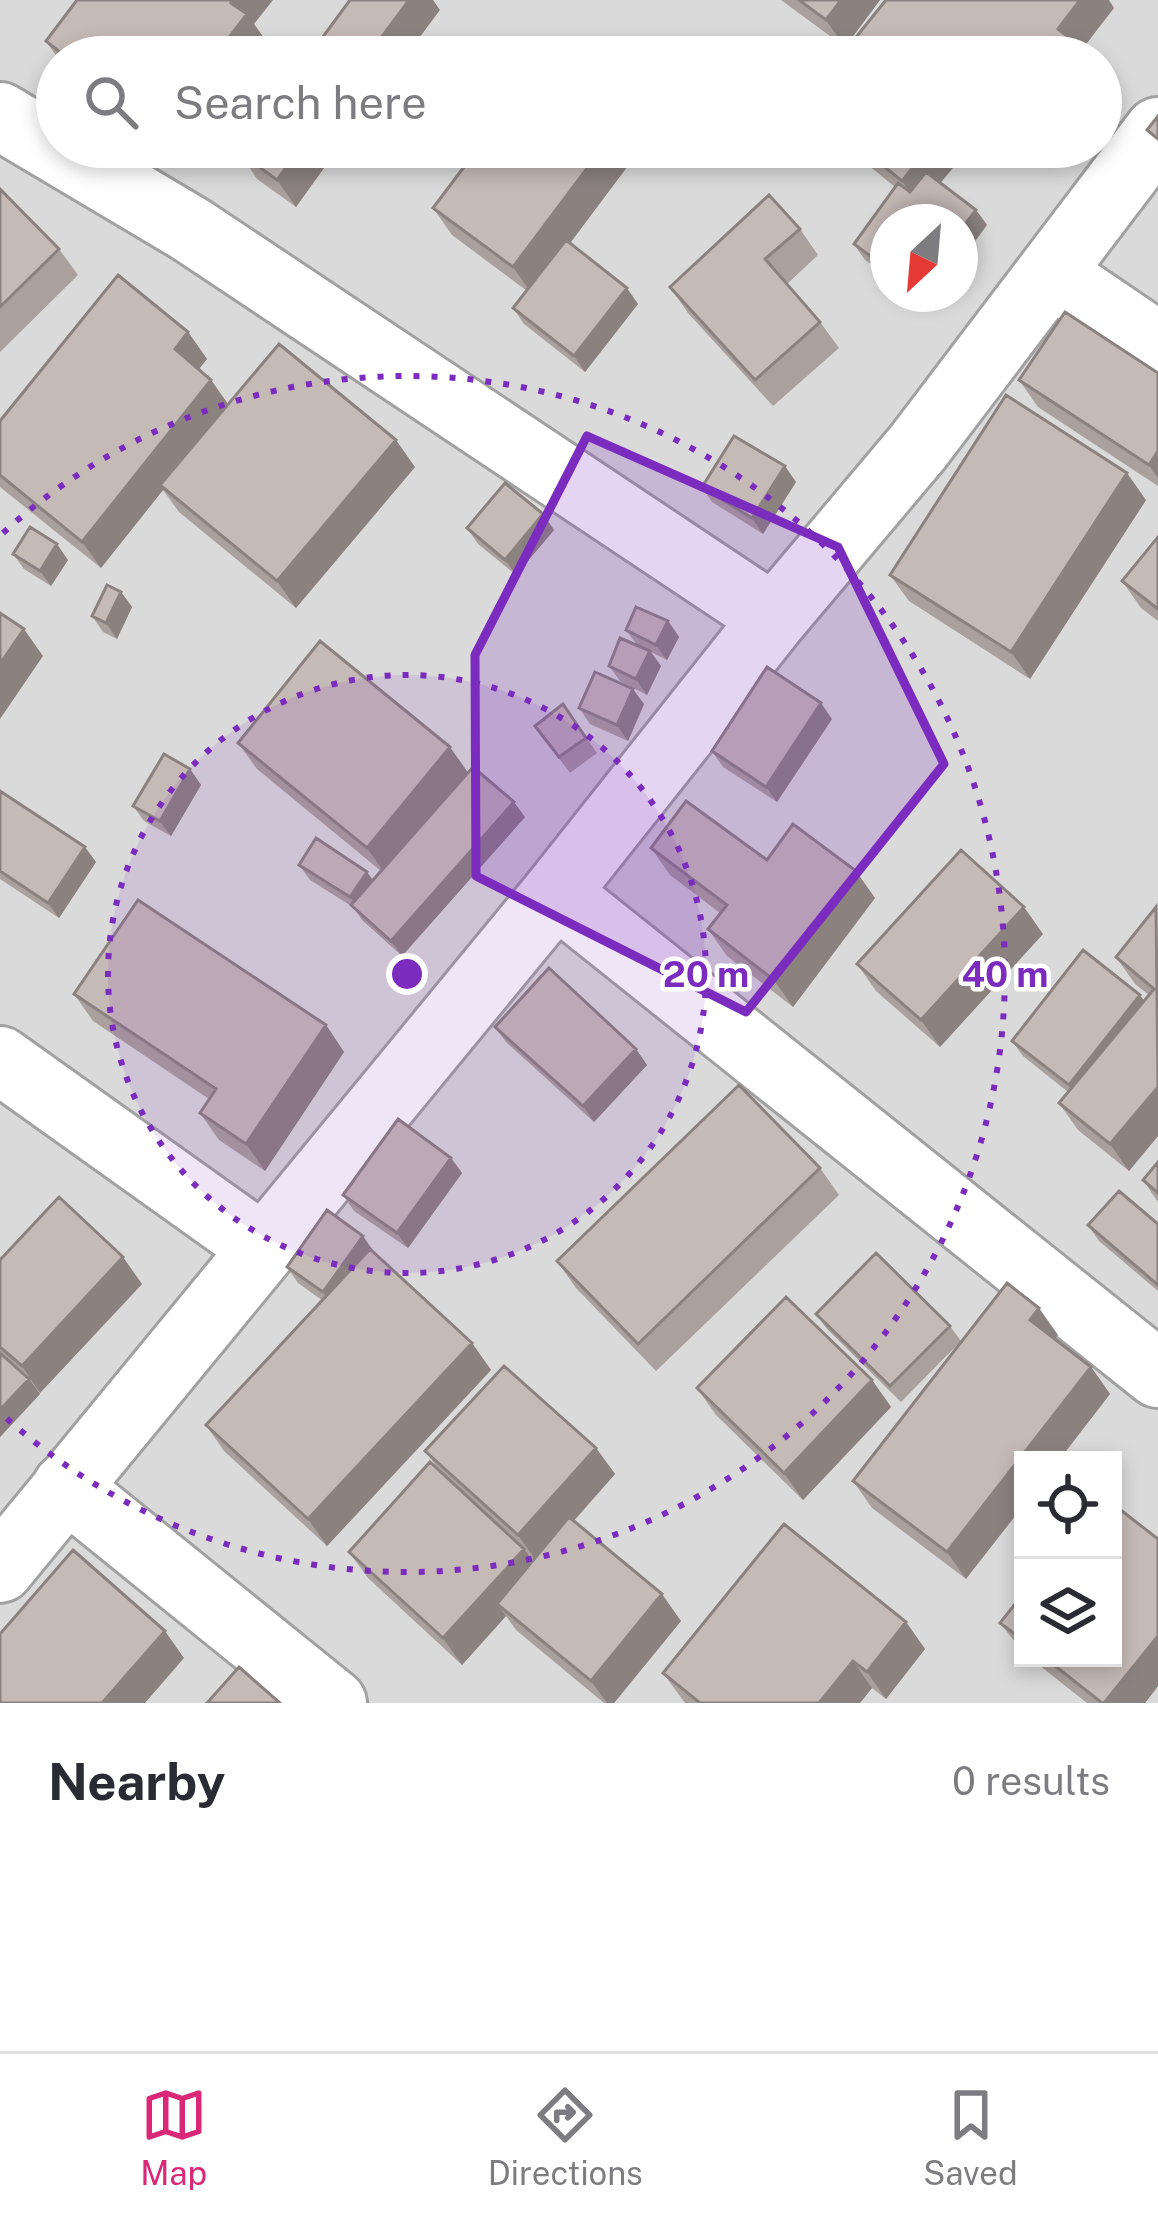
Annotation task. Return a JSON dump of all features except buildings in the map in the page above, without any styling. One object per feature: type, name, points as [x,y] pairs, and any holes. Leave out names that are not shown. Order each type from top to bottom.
[{"type":"street","points":[[0,116],[36,137]]},
{"type":"street","points":[[0,1569],[918,447],[1158,131]]},
{"type":"street","points":[[87,168],[190,229],[774,618]]},
{"type":"street","points":[[1052,274],[1158,346]]},
{"type":"street","points":[[556,893],[1158,1374]]},
{"type":"street","points":[[0,1060],[262,1247]]},
{"type":"street","points":[[66,1486],[333,1703]]},
{"type":"highlighted area","points":[[587,436],[838,547],[944,764],[746,1012],[476,876],[475,655]]},
{"type":"shaded area","points":[[0,0],[1158,0],[1158,1703],[0,1703]]}]
